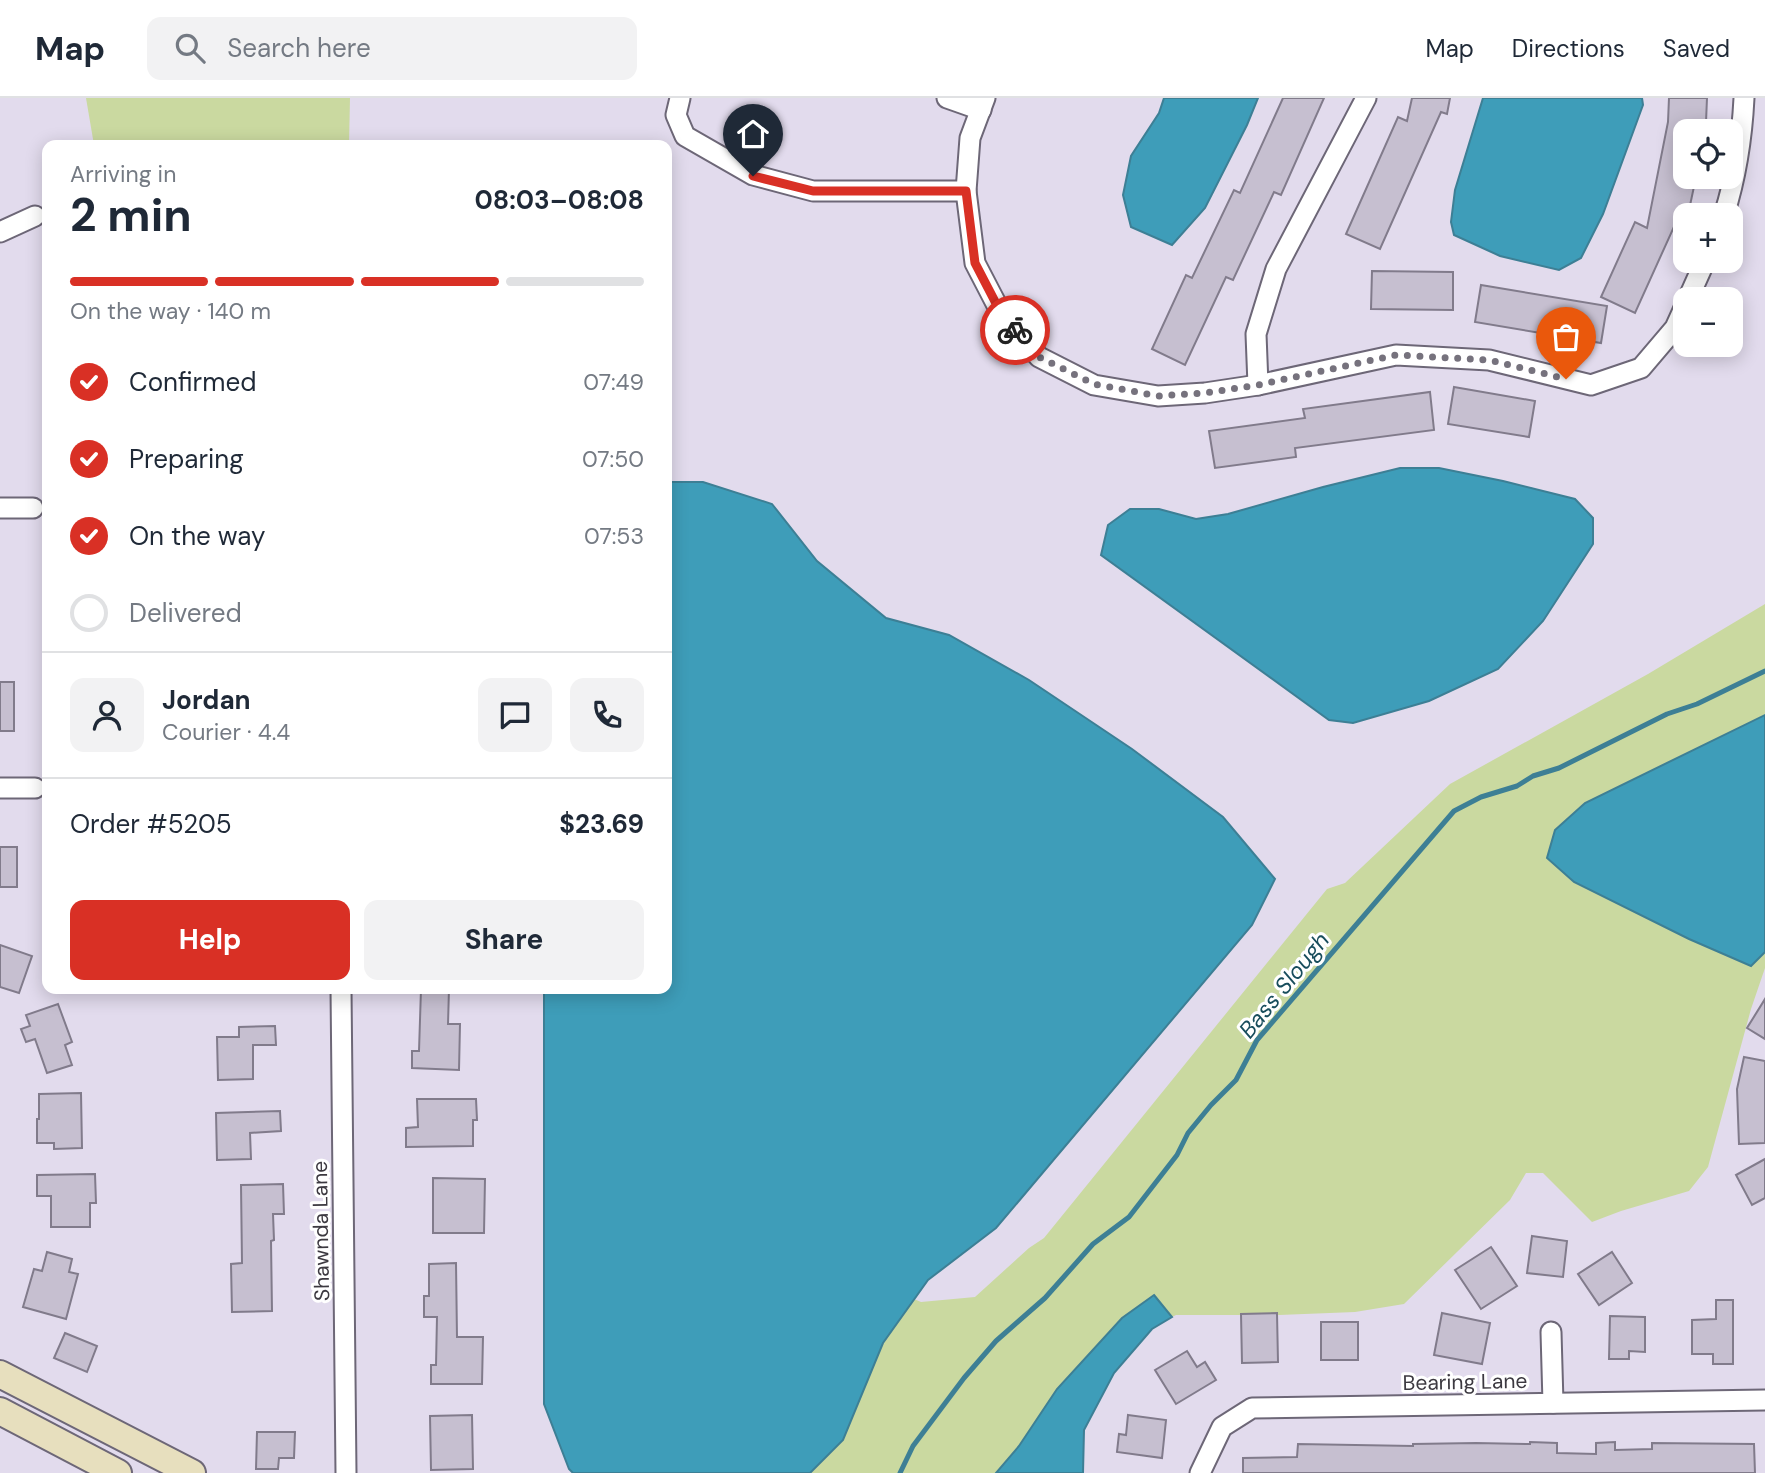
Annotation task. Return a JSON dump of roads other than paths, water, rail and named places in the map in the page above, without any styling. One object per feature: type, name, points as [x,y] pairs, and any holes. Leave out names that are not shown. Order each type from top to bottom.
[{"type":"main road","points":[[0,1374],[191,1473]]},
{"type":"main road","points":[[0,1411],[118,1473]]},
{"type":"street","points":[[680,98],[676,115],[685,136],[753,176],[813,191],[966,191]]},
{"type":"street","points":[[947,98],[983,104],[970,138],[966,191],[975,263],[1002,315],[1039,357],[1094,384],[1158,396],[1205,393],[1258,385],[1396,355],[1489,360],[1591,385],[1641,368],[1673,330]]},
{"type":"street","points":[[1258,385],[1256,334],[1276,270],[1366,98]]},
{"type":"street","points":[[1727,203],[1742,134],[1744,98]]},
{"type":"street","points":[[0,232],[34,216]]},
{"type":"street","points":[[0,508],[33,508]]},
{"type":"street","points":[[0,788],[34,788]]},
{"type":"street","name":"Shawnda Lane","points":[[341,994],[346,1473]]},
{"type":"street","points":[[1551,1332],[1553,1403]]},
{"type":"street","name":"Bearing Lane","points":[[1200,1473],[1222,1427],[1252,1408],[1765,1400]]},
{"type":"water","points":[[1164,98],[1258,98],[1205,208],[1172,245],[1131,227],[1123,195],[1131,156],[1159,113]]},
{"type":"water","points":[[1483,98],[1642,98],[1643,105],[1603,214],[1581,258],[1559,270],[1500,256],[1454,235],[1451,222],[1455,190]]},
{"type":"water","points":[[1400,468],[1439,468],[1575,499],[1593,518],[1593,544],[1543,621],[1498,669],[1429,701],[1353,723],[1329,720],[1101,555],[1108,525],[1130,509],[1159,509],[1196,519],[1228,514]]},
{"type":"water","points":[[672,482],[703,482],[772,504],[817,561],[886,618],[949,635],[1029,680],[1132,749],[1223,817],[1275,879],[1252,925],[996,1228],[928,1280],[883,1343],[843,1440],[810,1473],[573,1473],[569,1469],[544,1404],[544,994],[672,994]]},
{"type":"water","points":[[1765,715],[1765,952],[1751,966],[1689,939],[1574,882],[1547,858],[1555,830],[1585,803]]},
{"type":"water","points":[[1154,1295],[1172,1317],[1152,1329],[1114,1373],[1084,1430],[1083,1473],[996,1473],[1019,1446],[1057,1389],[1122,1318]]},
{"type":"waterway","name":"Bass Slough","points":[[900,1473],[913,1446],[964,1378],[996,1341],[1045,1298],[1093,1244],[1129,1217],[1177,1155],[1188,1133],[1236,1080],[1257,1040],[1454,811],[1481,797],[1517,786],[1533,776],[1559,768],[1667,714],[1697,704],[1765,671]]}]
